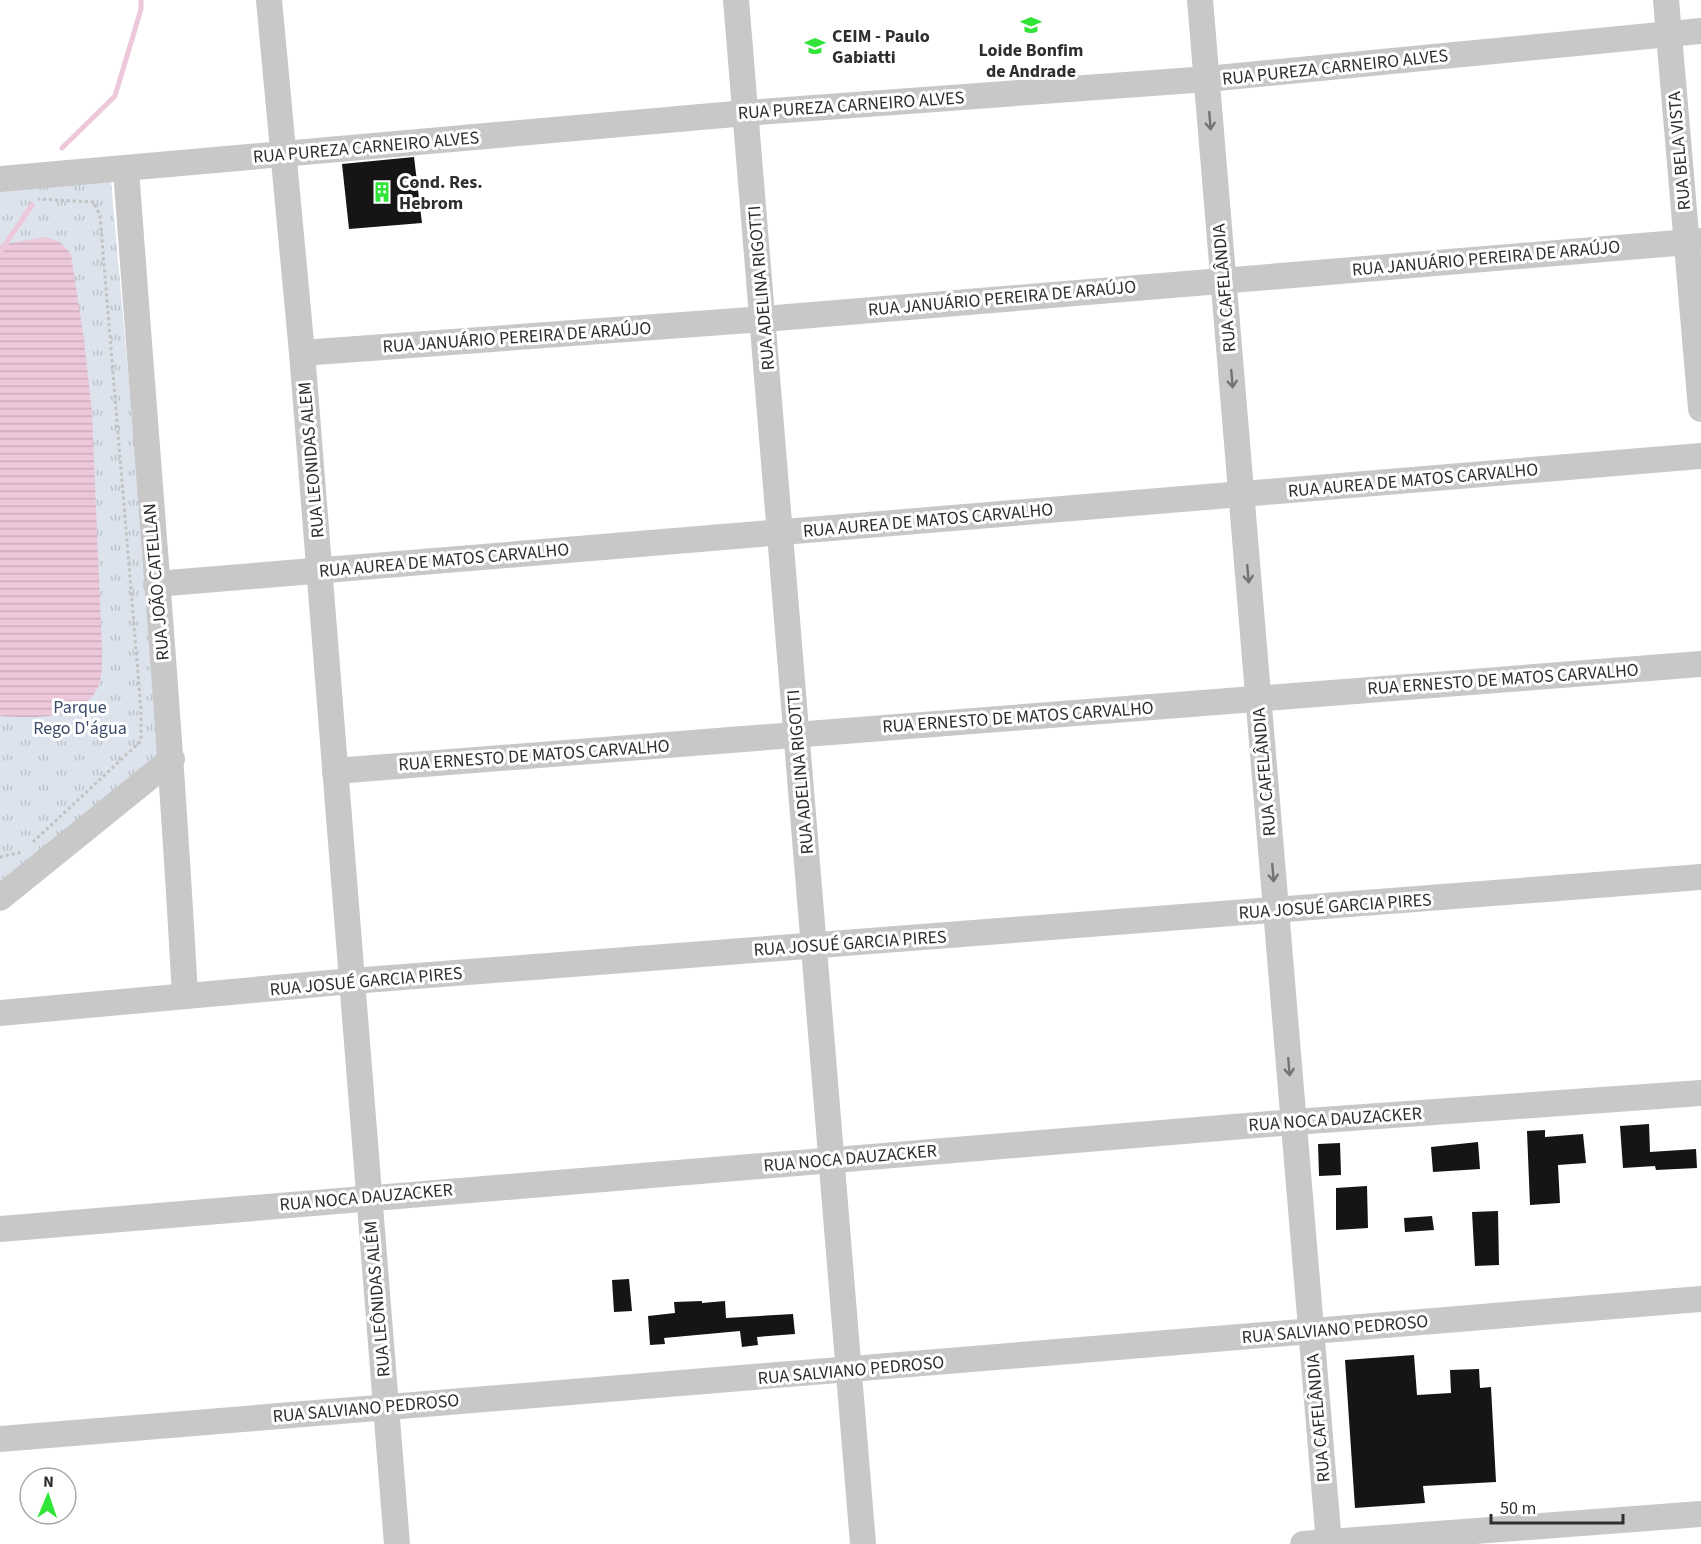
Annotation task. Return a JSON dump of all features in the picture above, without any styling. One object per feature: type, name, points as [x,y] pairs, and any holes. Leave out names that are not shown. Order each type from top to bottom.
[{"type":"street","points":[[269,0],[282,155]]},
{"type":"street","name":"RUA ADELINA RIGOTTI","points":[[736,0],[863,1544]]},
{"type":"street","name":"RUA CAFELÂNDIA","points":[[1200,0],[1329,1543]]},
{"type":"street","name":"RUA BELA VISTA","points":[[1666,0],[1694,242],[1701,409]]},
{"type":"street","name":"RUA PUREZA CARNEIRO ALVES","points":[[0,179],[746,113],[1207,79],[1701,32]]},
{"type":"street","name":"RUA LEONIDAS ALEM","points":[[282,155],[302,353],[352,981]]},
{"type":"street","name":"RUA JOÃO CATELLAN","points":[[126,169],[156,584],[172,759],[185,996]]},
{"type":"street","name":"RUA JANUÁRIO PEREIRA DE ARAÚJO","points":[[302,353],[764,319],[1223,279],[1694,242]]},
{"type":"street","name":"RUA AUREA DE MATOS CARVALHO","points":[[156,584],[1701,456]]},
{"type":"street","name":"RUA ERNESTO DE MATOS CARVALHO","points":[[335,771],[1701,664]]},
{"type":"street","points":[[0,898],[172,759]]},
{"type":"street","name":"RUA JOSUÉ GARCIA PIRES","points":[[0,1013],[352,981],[1701,877]]},
{"type":"street","name":"RUA LEÔNIDAS ALÉM","points":[[352,981],[397,1544]]},
{"type":"street","name":"RUA NOCA DAUZACKER","points":[[0,1229],[368,1196],[1294,1122],[1701,1093]]},
{"type":"street","name":"RUA SALVIANO PEDROSO","points":[[0,1439],[386,1406],[849,1371],[1311,1330],[1701,1299]]},
{"type":"street","points":[[1303,1544],[1701,1514]]},
{"type":"path","points":[[0,857],[21,852],[141,741],[139,686],[100,216],[94,201],[28,198]]},
{"type":"green space","name":"Parque Rego D'água","points":[[111,181],[162,753],[0,894],[0,190]]},
{"type":"shaded area","points":[[45,237],[60,242],[71,254],[84,340],[92,413],[102,671],[96,691],[88,701],[77,708],[52,716],[0,716],[0,245]]},
{"type":"building","name":"Cond. Res. Hebrom","points":[[414,157],[422,223],[349,229],[342,164]]},
{"type":"building","points":[[1649,1124],[1650,1152],[1696,1149],[1697,1168],[1656,1170],[1655,1166],[1623,1168],[1620,1126]]},
{"type":"building","points":[[1545,1130],[1545,1137],[1583,1134],[1586,1163],[1558,1165],[1560,1203],[1530,1205],[1527,1131]]},
{"type":"building","points":[[1478,1142],[1480,1169],[1433,1172],[1431,1147]]},
{"type":"building","points":[[1340,1143],[1341,1175],[1319,1176],[1318,1144]]},
{"type":"building","points":[[1367,1186],[1368,1228],[1336,1230],[1336,1188]]},
{"type":"building","points":[[1498,1211],[1499,1265],[1475,1266],[1472,1212]]},
{"type":"building","points":[[1432,1216],[1434,1230],[1405,1232],[1404,1218]]},
{"type":"building","points":[[629,1279],[632,1311],[614,1312],[612,1280]]},
{"type":"building","points":[[702,1301],[702,1303],[725,1301],[726,1318],[793,1314],[795,1334],[757,1337],[758,1345],[742,1347],[740,1331],[664,1338],[665,1344],[650,1345],[648,1316],[675,1313],[674,1302]]},
{"type":"building","points":[[1414,1355],[1417,1395],[1451,1393],[1450,1370],[1479,1369],[1480,1388],[1491,1387],[1496,1482],[1423,1486],[1425,1503],[1355,1508],[1345,1360]]},
{"type":"waterway","points":[[62,148],[115,96],[141,9],[141,0]]},
{"type":"waterway","points":[[0,252],[32,205]]},
{"type":"place","name":"Loide Bonfim de Andrade","points":[[1031,25]]},
{"type":"place","name":"CEIM - Paulo Gabiatti","points":[[815,46]]},
{"type":"place","name":"Cond. Res. Hebrom","points":[[382,192]]}]
